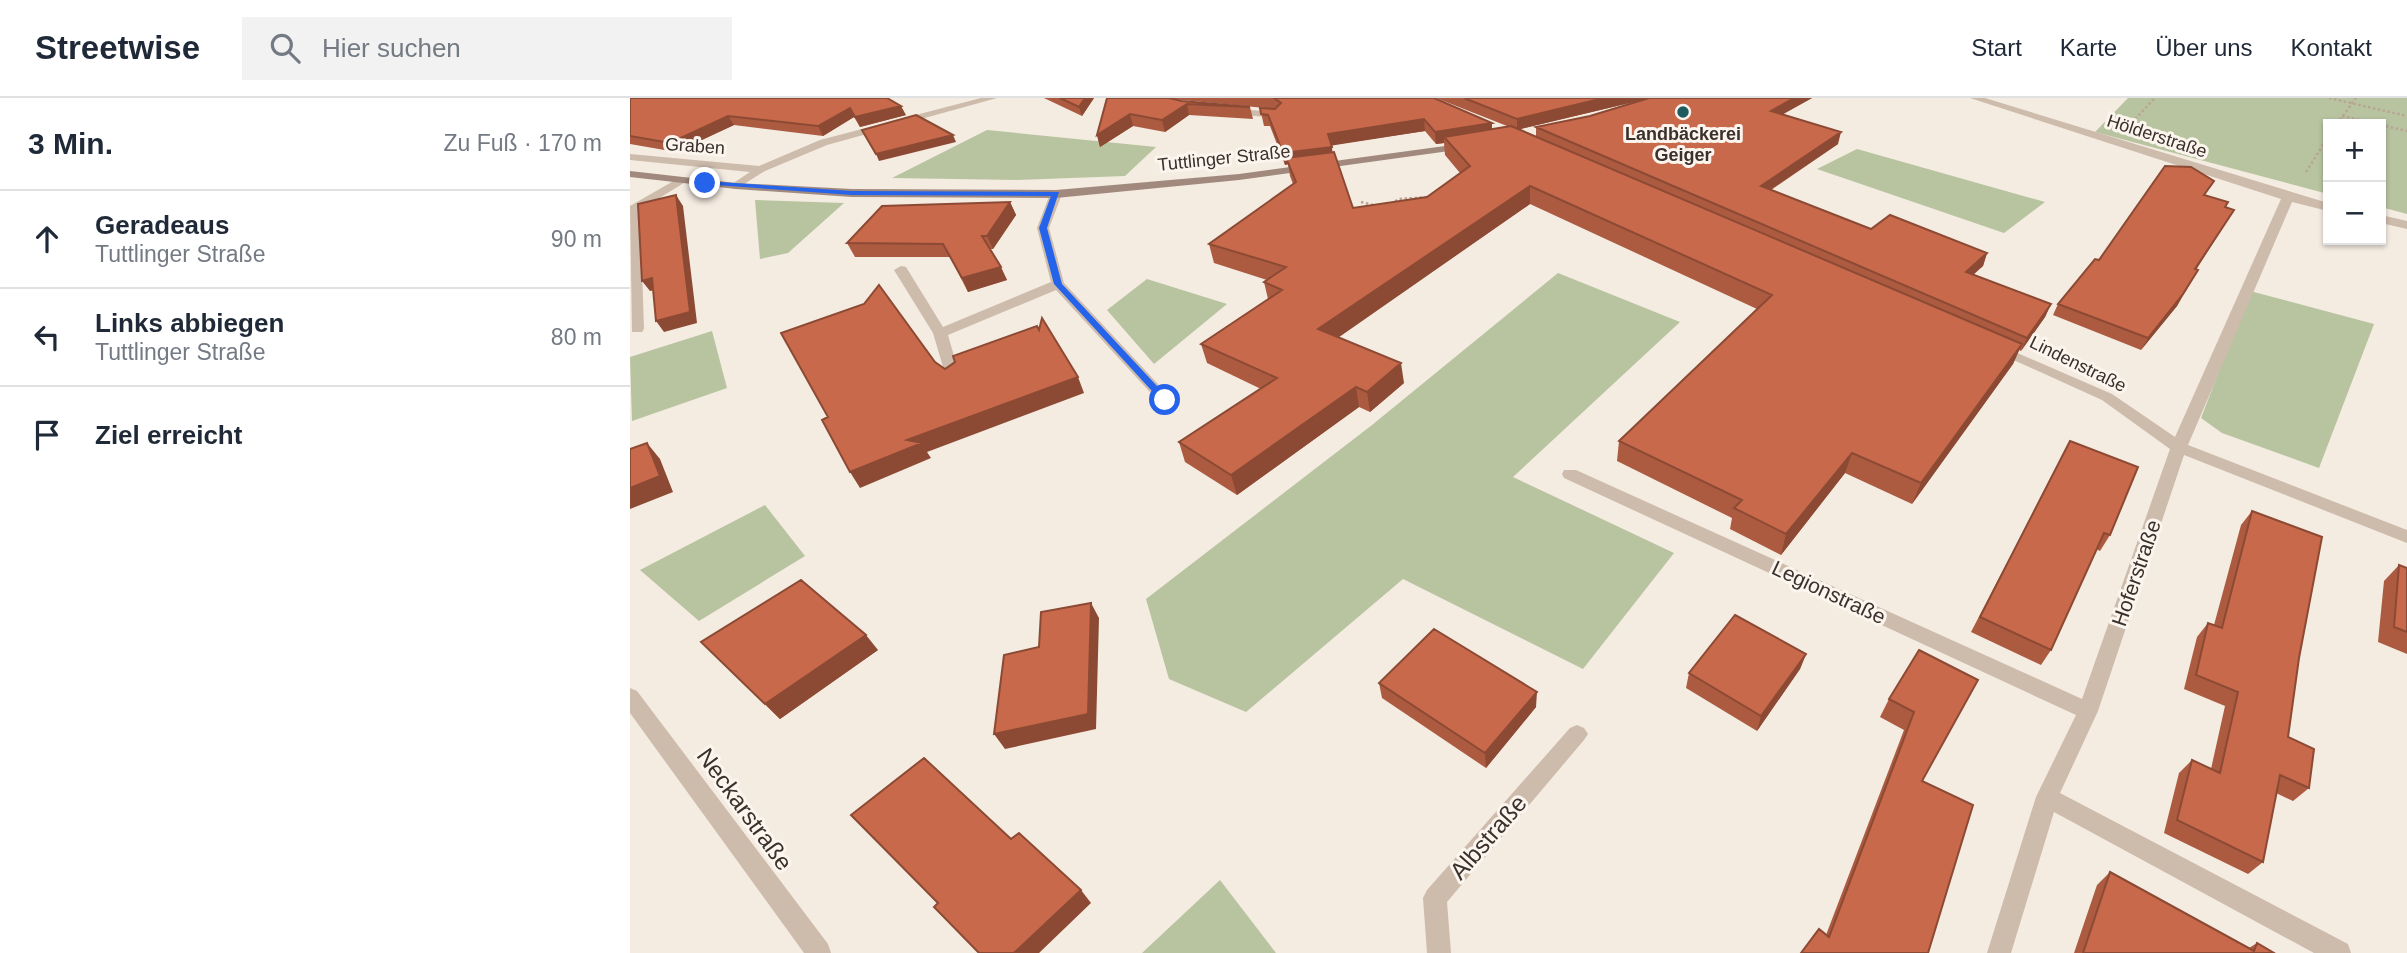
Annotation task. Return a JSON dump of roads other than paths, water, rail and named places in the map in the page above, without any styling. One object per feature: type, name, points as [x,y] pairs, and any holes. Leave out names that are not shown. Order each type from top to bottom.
[{"type":"street","points":[[736,186],[758,169],[791,153],[973,100],[992,98]]},
{"type":"street","name":"Hölderstraße","points":[[1975,98],[2323,206]]},
{"type":"street","points":[[1211,109],[1276,115]]},
{"type":"street","name":"Tuttlinger Straße","points":[[630,174],[736,186],[852,193],[1056,194],[1239,177],[1482,144]]},
{"type":"street","name":"Graben","points":[[630,157],[758,169]]},
{"type":"street","points":[[637,329],[634,208],[681,181]]},
{"type":"street","points":[[1056,194],[1043,228],[1058,284],[1165,400]]},
{"type":"street","name":"Hoferstraße","points":[[1999,953],[2047,797],[2088,711],[2179,447],[2288,197]]},
{"type":"street","points":[[2386,220],[2407,225]]},
{"type":"street","points":[[901,270],[940,333],[953,377]]},
{"type":"street","points":[[940,333],[1058,284]]},
{"type":"street","name":"Lindenstraße","points":[[1979,341],[2107,397],[2179,447],[2407,537]]},
{"type":"street","name":"Legionstraße","points":[[1570,474],[2088,711]]},
{"type":"street","name":"Neckarstraße","points":[[630,697],[818,953]]},
{"type":"street","name":"Albstraße","points":[[1439,953],[1435,898],[1577,734]]},
{"type":"street","points":[[2047,797],[2339,953]]},
{"type":"place","name":"Landbäckerei Geiger","points":[[1683,112]]}]
